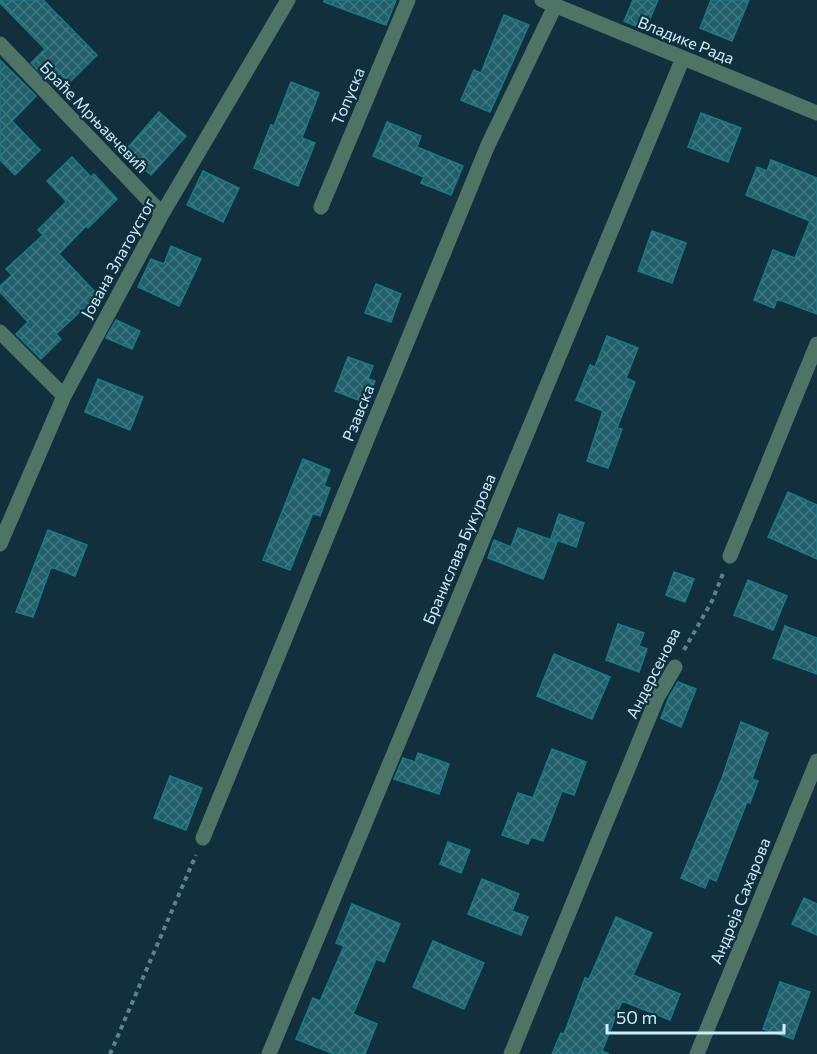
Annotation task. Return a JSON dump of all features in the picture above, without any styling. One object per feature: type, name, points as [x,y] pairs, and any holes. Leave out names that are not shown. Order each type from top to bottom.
[{"type":"street","name":"Јована Златоустог","points":[[0,544],[64,396],[162,214],[288,0]]},
{"type":"street","name":"Топуска","points":[[321,207],[408,0]]},
{"type":"street","name":"Владике Рада","points":[[548,3],[817,113]]},
{"type":"street","name":"Рзавска","points":[[203,838],[548,3]]},
{"type":"street","name":"Браће Мрњавчевић","points":[[0,44],[162,214]]},
{"type":"street","name":"Бранислава Букурова","points":[[269,1054],[683,58]]},
{"type":"street","points":[[0,332],[64,396]]},
{"type":"street","points":[[730,556],[817,344]]},
{"type":"street","name":"Андерсенова","points":[[511,1054],[657,698],[675,667]]},
{"type":"street","name":"Андреја Сахарова","points":[[697,1054],[817,761]]},
{"type":"path","name":"Андерсенова","points":[[675,667],[712,601],[730,556]]},
{"type":"path","points":[[110,1054],[203,838]]},
{"type":"building","points":[[0,0],[43,0],[97,55],[69,83],[59,73],[50,82],[31,63],[45,49],[0,3]]},
{"type":"building","points":[[324,0],[396,0],[386,25],[324,2]]},
{"type":"building","points":[[633,0],[658,0],[645,30],[624,21]]},
{"type":"building","points":[[711,0],[749,0],[732,41],[700,28]]},
{"type":"building","points":[[504,15],[529,25],[490,112],[461,100],[474,70],[481,73]]},
{"type":"building","points":[[0,60],[36,96],[12,121],[40,150],[15,175],[0,160]]},
{"type":"building","points":[[291,82],[319,93],[302,138],[315,143],[298,186],[254,168]]},
{"type":"building","points":[[159,112],[186,136],[151,175],[124,152]]},
{"type":"building","points":[[701,113],[741,128],[728,162],[688,147]]},
{"type":"building","points":[[387,122],[421,136],[417,147],[463,166],[451,195],[421,183],[424,177],[373,156]]},
{"type":"building","points":[[72,157],[91,177],[94,174],[117,199],[59,254],[98,295],[56,334],[61,339],[41,359],[16,334],[28,322],[0,292],[0,286],[12,275],[6,269],[43,235],[38,230],[65,203],[66,201],[47,181]]},
{"type":"building","points":[[771,160],[817,178],[817,314],[777,299],[774,308],[754,300],[773,250],[795,258],[810,221],[746,195],[757,167],[767,171]]},
{"type":"building","points":[[203,171],[239,188],[223,222],[187,205]]},
{"type":"building","points":[[652,231],[686,243],[672,283],[638,271]]},
{"type":"building","points":[[171,246],[201,259],[179,306],[138,287],[151,259],[164,264]]},
{"type":"building","points":[[376,284],[401,294],[391,322],[365,313]]},
{"type":"building","points":[[116,320],[140,331],[132,349],[106,338]]},
{"type":"building","points":[[607,336],[638,348],[626,378],[635,382],[617,428],[622,429],[608,468],[587,461],[603,411],[576,400],[590,365],[595,367]]},
{"type":"building","points":[[348,357],[373,366],[368,379],[375,381],[366,403],[335,391]]},
{"type":"building","points":[[98,379],[143,397],[130,430],[85,412]]},
{"type":"building","points":[[303,459],[330,470],[324,486],[330,488],[320,516],[313,513],[290,570],[263,560]]},
{"type":"building","points":[[788,492],[817,505],[817,559],[768,537]]},
{"type":"building","points":[[559,514],[584,523],[576,547],[551,538]]},
{"type":"building","points":[[518,528],[557,542],[543,579],[488,558],[494,540],[511,547]]},
{"type":"building","points":[[48,530],[87,545],[75,576],[51,567],[33,617],[16,612]]},
{"type":"building","points":[[674,572],[694,579],[685,602],[666,595]]},
{"type":"building","points":[[748,580],[787,596],[773,630],[734,615]]},
{"type":"building","points":[[618,624],[644,633],[639,646],[647,649],[639,672],[606,660]]},
{"type":"building","points":[[785,626],[817,638],[817,674],[773,658]]},
{"type":"building","points":[[554,654],[610,677],[592,719],[537,696]]},
{"type":"building","points":[[678,682],[696,689],[681,727],[661,718]]},
{"type":"building","points":[[741,722],[768,733],[752,779],[758,781],[750,803],[747,802],[716,881],[709,878],[705,888],[681,878],[722,778]]},
{"type":"building","points":[[552,749],[586,762],[574,795],[562,791],[543,841],[531,837],[528,844],[502,835],[518,793],[533,798]]},
{"type":"building","points":[[418,753],[449,764],[439,794],[394,779],[403,758],[415,762]]},
{"type":"building","points":[[170,776],[202,788],[186,830],[154,818]]},
{"type":"building","points":[[448,842],[470,850],[461,873],[440,864]]},
{"type":"building","points":[[482,879],[519,894],[512,911],[528,917],[521,935],[468,914]]},
{"type":"building","points":[[804,898],[817,904],[817,935],[792,924]]},
{"type":"building","points":[[352,904],[400,924],[384,962],[376,959],[353,1014],[377,1024],[365,1054],[334,1054],[296,1039],[313,998],[320,1001],[344,946],[336,943]]},
{"type":"building","points":[[616,917],[652,933],[633,975],[680,994],[670,1020],[622,1001],[602,1051],[609,1054],[552,1054],[561,1033],[564,1034],[585,978],[589,979]]},
{"type":"building","points":[[433,941],[484,963],[464,1009],[413,987]]},
{"type":"building","points":[[780,982],[810,992],[793,1039],[763,1029]]}]
